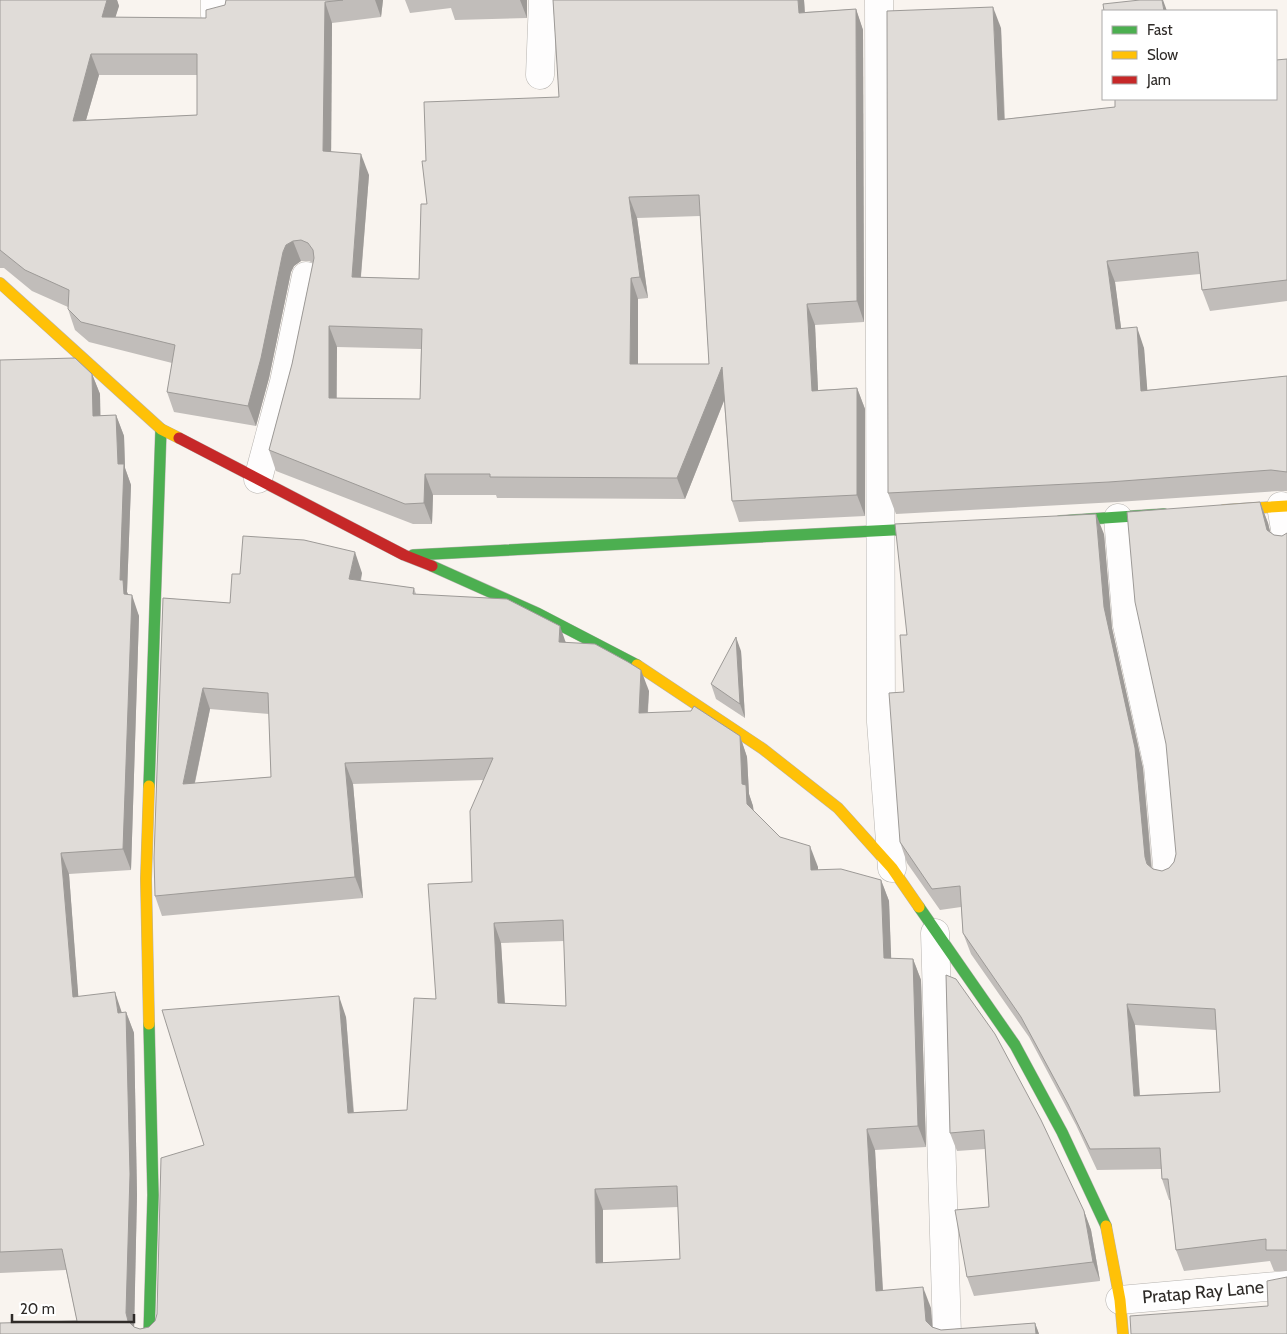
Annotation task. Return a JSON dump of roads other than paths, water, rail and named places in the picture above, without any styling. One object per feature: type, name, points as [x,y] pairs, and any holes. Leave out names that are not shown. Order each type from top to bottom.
[{"type":"street","points":[[540,75],[543,0]]},
{"type":"street","points":[[878,0],[881,722],[892,868]]},
{"type":"street","points":[[258,479],[284,382],[306,276]]},
{"type":"street","points":[[0,283],[161,429],[404,555],[469,581],[538,614],[644,669],[802,778],[838,808],[892,868],[935,933],[1015,1045],[1062,1132],[1106,1225],[1120,1300],[1123,1334]]},
{"type":"street","points":[[149,1334],[153,1195],[146,879],[161,429]]},
{"type":"street","points":[[1214,511],[1284,506],[1287,540]]},
{"type":"street","points":[[1048,522],[1175,514]]},
{"type":"street","points":[[1118,518],[1127,625],[1158,766],[1168,876]]},
{"type":"street","points":[[404,555],[939,527]]},
{"type":"street","points":[[935,933],[948,1334]]},
{"type":"street","name":"Pratap Ray Lane","points":[[1120,1300],[1287,1285]]}]
